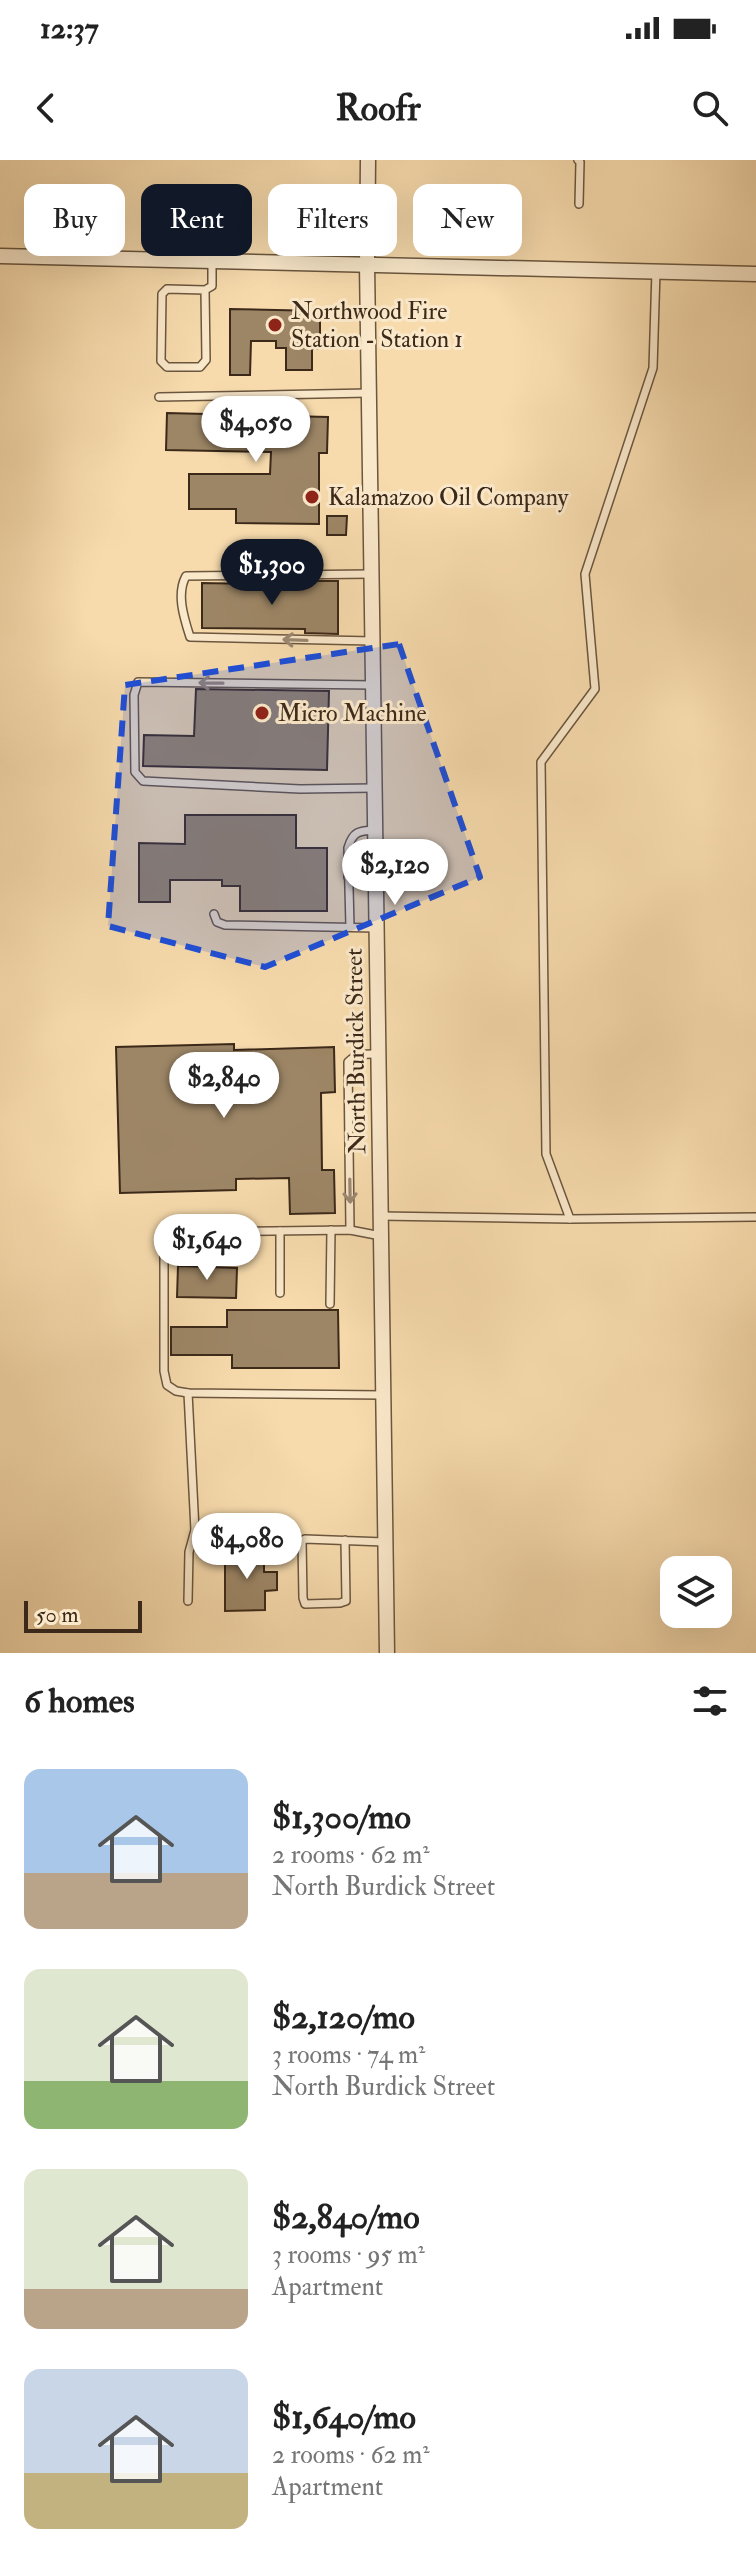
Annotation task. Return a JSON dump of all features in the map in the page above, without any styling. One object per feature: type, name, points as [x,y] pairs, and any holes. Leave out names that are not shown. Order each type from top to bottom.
[{"type":"street","name":"North Burdick Street","points":[[368,160],[387,1653]]},
{"type":"street","points":[[0,256],[756,274]]},
{"type":"lane","points":[[578,160],[579,204]]},
{"type":"lane","points":[[205,290],[206,360],[200,367],[167,367],[161,361],[162,294],[167,289],[205,290],[212,286],[212,260]]},
{"type":"lane","points":[[570,1219],[546,1154],[541,762],[595,689],[585,574],[653,368],[656,271]]},
{"type":"lane","points":[[159,397],[369,393]]},
{"type":"lane","points":[[372,574],[186,576],[182,584],[183,613],[190,637],[373,641]]},
{"type":"lane","points":[[373,685],[138,682],[134,695],[135,772],[143,781],[300,789],[374,788]]},
{"type":"lane","points":[[350,927],[348,848],[351,836],[357,831],[375,830]]},
{"type":"lane","points":[[348,877],[376,877]]},
{"type":"lane","points":[[214,914],[217,922],[225,925],[376,928]]},
{"type":"lane","points":[[350,1230],[348,1062],[360,1054],[378,1054]]},
{"type":"lane","points":[[380,1216],[570,1219],[756,1217]]},
{"type":"lane","points":[[330,1304],[331,1230]]},
{"type":"lane","points":[[381,1236],[350,1230],[188,1232],[164,1240],[164,1371],[167,1385],[176,1391],[188,1393],[383,1395]]},
{"type":"lane","points":[[280,1231],[280,1293]]},
{"type":"lane","points":[[188,1393],[195,1530],[189,1552],[188,1601]]},
{"type":"lane","points":[[195,1530],[204,1535],[387,1542]]},
{"type":"lane","points":[[302,1541],[305,1604],[346,1601],[345,1540]]},
{"type":"highlighted area","points":[[399,644],[480,877],[265,967],[108,926],[125,685]]},
{"type":"building","name":"Northwood Fire Station - Station 1","points":[[230,309],[320,311],[320,349],[312,349],[312,370],[286,370],[286,348],[276,348],[276,341],[251,341],[250,375],[230,375]]},
{"type":"building","points":[[167,413],[328,417],[327,453],[319,453],[319,524],[236,523],[236,509],[189,509],[189,474],[270,474],[271,452],[166,450]]},
{"type":"building","points":[[327,516],[347,516],[346,535],[327,535]]},
{"type":"building","points":[[305,581],[338,581],[338,634],[305,633],[305,629],[202,628],[202,583],[305,585]]},
{"type":"building","name":"Micro Machine","points":[[196,689],[329,691],[327,770],[143,766],[144,735],[194,736]]},
{"type":"building","points":[[185,815],[296,815],[296,848],[327,848],[327,911],[240,911],[240,886],[222,886],[222,880],[170,880],[170,902],[139,902],[139,843],[185,844]]},
{"type":"building","points":[[234,1044],[234,1050],[334,1047],[335,1092],[321,1093],[322,1170],[334,1170],[335,1213],[290,1214],[289,1178],[236,1179],[236,1190],[120,1193],[116,1047]]},
{"type":"building","points":[[178,1266],[237,1268],[236,1298],[177,1297]]},
{"type":"building","points":[[227,1310],[338,1310],[339,1368],[232,1368],[232,1355],[171,1355],[171,1327],[227,1327]]},
{"type":"building","points":[[225,1551],[264,1551],[264,1572],[277,1572],[277,1590],[265,1591],[265,1610],[225,1611]]},
{"type":"place","name":"Northwood Fire Station - Station 1","points":[[275,325]]},
{"type":"place","name":"Kalamazoo Oil Company","points":[[312,497]]},
{"type":"place","name":"Micro Machine","points":[[262,713]]}]
